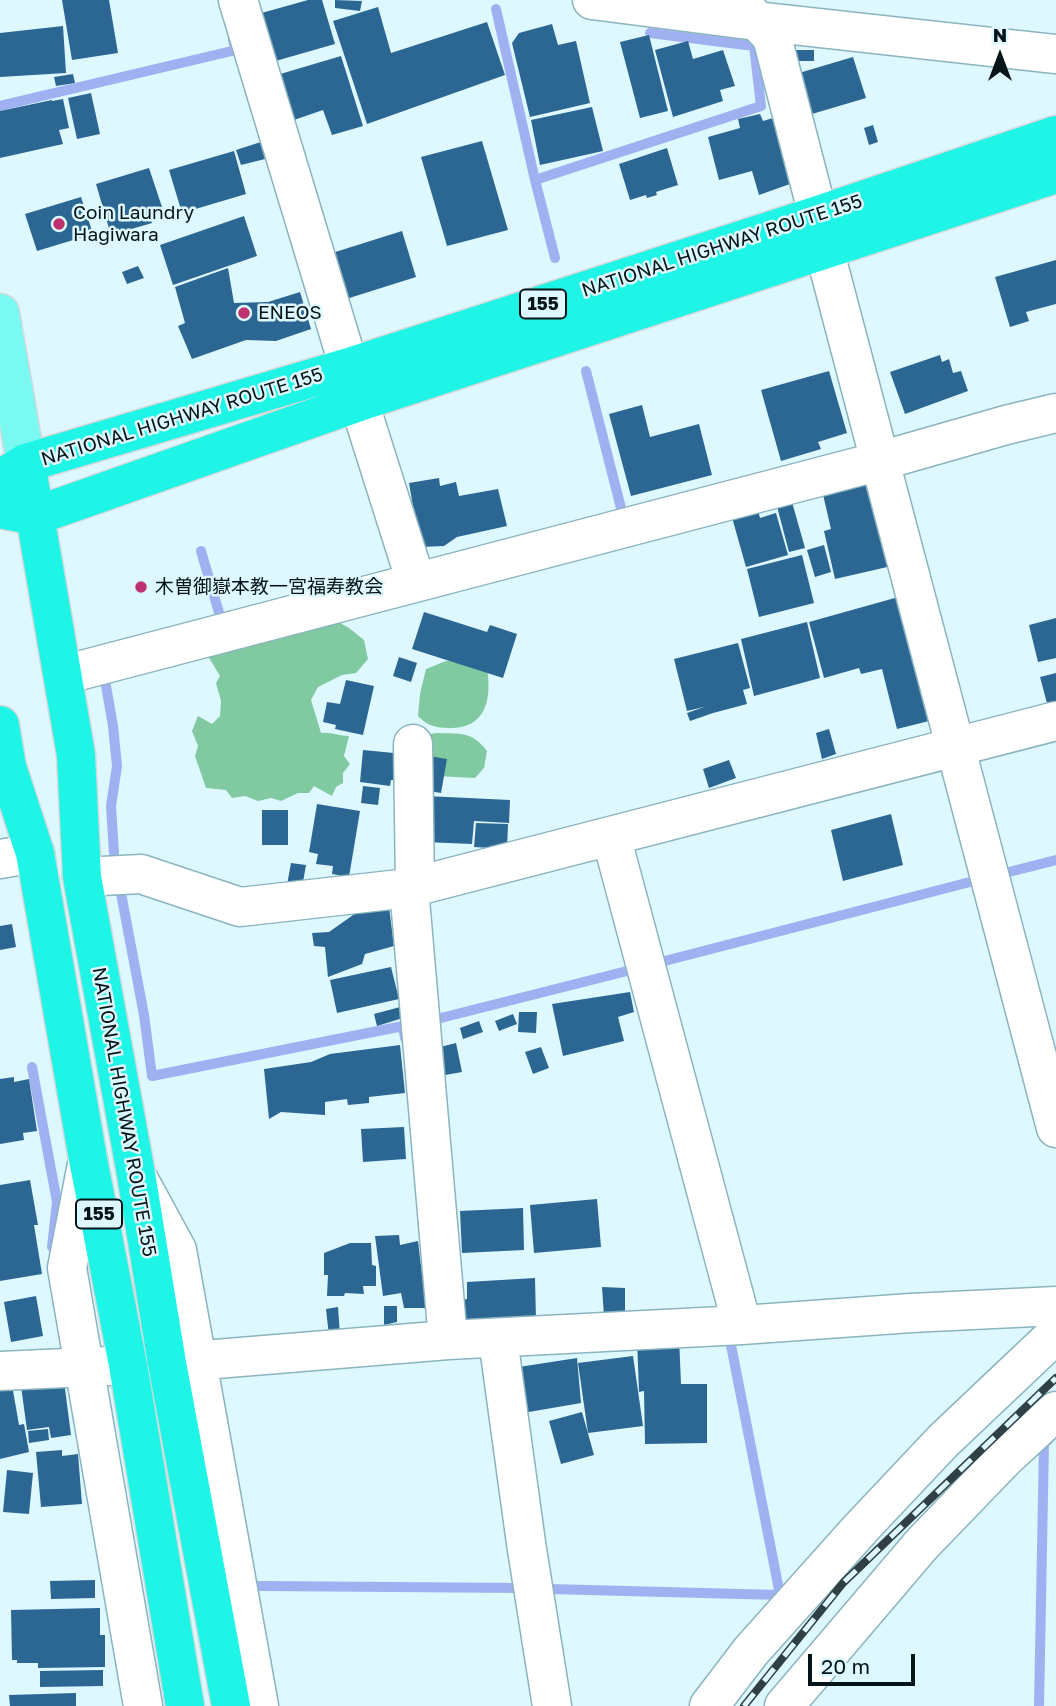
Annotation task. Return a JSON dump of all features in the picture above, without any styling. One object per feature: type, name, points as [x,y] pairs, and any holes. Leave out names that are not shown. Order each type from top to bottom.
[{"type":"highway","name":"NATIONAL HIGHWAY ROUTE 155","points":[[821,232],[1056,135]]},
{"type":"highway","name":"NATIONAL HIGHWAY ROUTE 155","points":[[18,513],[354,384],[821,232],[1056,174]]},
{"type":"highway","name":"NATIONAL HIGHWAY ROUTE 155","points":[[231,1706],[182,1362],[135,1174],[82,877],[76,755],[63,675],[18,513],[13,471],[354,384]]},
{"type":"highway","name":"155","points":[[0,725],[18,856],[88,1159],[128,1365],[185,1706]]},
{"type":"main road","points":[[0,313],[13,471]]},
{"type":"street","points":[[238,0],[415,582]]},
{"type":"street","points":[[592,0],[748,11],[1056,54]]},
{"type":"street","points":[[748,11],[772,37],[880,461],[1056,1128]]},
{"type":"street","points":[[63,675],[1056,413]]},
{"type":"street","points":[[82,877],[141,874],[240,907],[412,888],[1056,721]]},
{"type":"street","points":[[413,744],[412,888],[448,1340]]},
{"type":"street","points":[[611,835],[742,1325]]},
{"type":"street","points":[[88,1159],[67,1268],[143,1706]]},
{"type":"street","points":[[259,1706],[182,1362],[448,1340],[1056,1306]]},
{"type":"street","points":[[709,1706],[751,1651],[861,1528],[943,1441],[1056,1334]]},
{"type":"street","points":[[498,1339],[552,1706]]},
{"type":"street","points":[[0,1371],[128,1365]]},
{"type":"street","points":[[798,1698],[922,1544],[1056,1411]]},
{"type":"green space","points":[[326,615],[364,640],[368,659],[356,673],[342,675],[318,687],[311,700],[321,733],[349,736],[344,756],[350,764],[343,773],[343,783],[336,787],[332,796],[314,786],[309,793],[298,793],[281,801],[271,798],[258,801],[245,796],[232,798],[226,790],[206,788],[195,756],[198,746],[192,731],[198,716],[212,724],[220,716],[221,701],[216,683],[220,676],[208,656]]},
{"type":"green space","points":[[459,659],[487,668],[488,691],[484,710],[479,718],[461,727],[444,728],[428,724],[418,716],[426,669]]},
{"type":"green space","points":[[437,733],[471,737],[482,745],[487,751],[484,768],[475,778],[436,776],[418,736]]},
{"type":"building","points":[[62,0],[109,0],[118,53],[72,60]]},
{"type":"building","points":[[308,0],[322,0],[335,44],[272,62],[258,14]]},
{"type":"building","points":[[335,0],[362,1],[360,11],[335,8]]},
{"type":"building","points":[[378,7],[391,53],[487,22],[505,75],[367,124],[333,21]]},
{"type":"building","points":[[552,24],[558,45],[576,41],[590,103],[530,117],[512,43],[519,33]]},
{"type":"building","points":[[63,26],[66,73],[0,77],[0,33]]},
{"type":"building","points":[[649,35],[668,111],[640,118],[620,42]]},
{"type":"building","points":[[688,41],[693,59],[723,50],[735,86],[720,90],[723,101],[673,117],[655,50]]},
{"type":"building","points":[[794,50],[814,50],[814,61],[794,61]]},
{"type":"building","points":[[341,56],[363,126],[332,135],[323,110],[291,121],[277,75]]},
{"type":"building","points":[[853,57],[866,98],[812,114],[799,73]]},
{"type":"building","points":[[73,74],[75,83],[56,86],[54,77]]},
{"type":"building","points":[[91,93],[100,134],[77,139],[68,98]]},
{"type":"building","points":[[63,99],[69,128],[59,130],[63,144],[0,158],[0,111]]},
{"type":"building","points":[[592,107],[603,151],[540,165],[531,120]]},
{"type":"building","points":[[760,114],[763,121],[773,118],[786,158],[783,160],[790,184],[759,195],[752,171],[719,180],[708,137],[740,128],[738,119]]},
{"type":"building","points":[[873,125],[878,142],[869,145],[864,128]]},
{"type":"building","points":[[264,141],[269,158],[241,165],[236,150]]},
{"type":"building","points":[[482,141],[508,230],[447,246],[421,157]]},
{"type":"building","points":[[667,148],[678,185],[656,192],[657,195],[630,200],[619,164]]},
{"type":"building","points":[[234,151],[246,194],[182,213],[169,170]]},
{"type":"building","points":[[149,168],[162,207],[149,211],[152,223],[111,235],[96,184]]},
{"type":"building","name":"Coin Laundry Hagiwara","points":[[81,197],[93,234],[37,251],[25,214]]},
{"type":"building","points":[[244,216],[257,256],[173,285],[160,245]]},
{"type":"building","points":[[402,231],[416,277],[343,300],[329,254]]},
{"type":"building","points":[[1056,260],[1056,304],[1026,312],[1029,321],[1010,327],[995,277]]},
{"type":"building","points":[[138,266],[144,278],[127,284],[122,272]]},
{"type":"building","name":"ENEOS","points":[[228,268],[234,303],[268,302],[300,292],[311,329],[276,341],[246,340],[192,359],[178,326],[185,323],[175,287]]},
{"type":"building","points":[[940,355],[942,362],[949,359],[953,373],[961,371],[968,391],[905,414],[890,372]]},
{"type":"building","points":[[829,371],[847,433],[818,442],[821,449],[781,461],[761,390]]},
{"type":"building","points":[[642,405],[650,437],[699,424],[712,475],[631,496],[609,414]]},
{"type":"building","points":[[875,474],[896,565],[835,579],[824,531],[831,529],[821,486]]},
{"type":"building","points":[[439,478],[440,486],[456,482],[459,496],[498,489],[507,526],[457,537],[444,546],[420,547],[409,483]]},
{"type":"building","points":[[790,495],[805,548],[789,552],[775,499]]},
{"type":"building","points":[[757,506],[760,518],[776,513],[788,555],[746,567],[731,514]]},
{"type":"building","points":[[824,545],[831,572],[815,577],[807,550]]},
{"type":"building","points":[[802,555],[814,603],[759,617],[747,569]]},
{"type":"building","points":[[902,596],[933,720],[897,729],[882,669],[861,674],[859,668],[824,678],[809,622]]},
{"type":"building","points":[[424,612],[487,632],[490,625],[517,634],[503,678],[412,649]]},
{"type":"building","points":[[1056,618],[1056,658],[1038,662],[1029,625]]},
{"type":"building","points":[[807,622],[820,678],[754,696],[741,639]]},
{"type":"building","points":[[738,643],[750,688],[743,690],[747,704],[690,721],[687,713],[704,707],[687,711],[674,659]]},
{"type":"building","points":[[399,657],[417,663],[411,682],[393,676]]},
{"type":"building","points":[[1056,673],[1056,705],[1048,707],[1040,677]]},
{"type":"building","points":[[346,680],[374,686],[363,735],[335,729],[336,725],[323,722],[327,702],[340,704]]},
{"type":"building","points":[[829,729],[836,754],[822,759],[816,733]]},
{"type":"building","points":[[363,750],[394,753],[393,758],[400,759],[397,780],[391,780],[390,786],[360,782]]},
{"type":"building","points":[[429,756],[447,759],[441,793],[423,790]]},
{"type":"building","points":[[729,760],[736,778],[709,788],[703,769]]},
{"type":"building","points":[[363,786],[380,788],[378,805],[361,803]]},
{"type":"building","points":[[426,796],[510,800],[509,823],[474,821],[472,844],[424,842]]},
{"type":"building","points":[[317,804],[360,811],[349,877],[332,874],[333,866],[316,864],[318,854],[309,852]]},
{"type":"building","points":[[262,810],[288,810],[288,845],[262,845]]},
{"type":"building","points":[[891,814],[903,865],[843,881],[831,830]]},
{"type":"building","points":[[476,823],[508,824],[507,849],[474,847]]},
{"type":"building","points":[[291,863],[306,865],[302,888],[287,885]]},
{"type":"building","points":[[389,907],[394,946],[365,954],[362,964],[328,977],[325,947],[314,946],[312,933],[329,932],[363,908]]},
{"type":"building","points":[[12,924],[16,947],[0,950],[0,926]]},
{"type":"building","points":[[391,967],[399,999],[337,1013],[330,980]]},
{"type":"building","points":[[630,992],[634,1012],[618,1017],[624,1041],[563,1056],[552,1004]]},
{"type":"building","points":[[400,1007],[403,1018],[377,1026],[374,1014]]},
{"type":"building","points":[[519,1012],[537,1012],[536,1033],[518,1032]]},
{"type":"building","points":[[513,1014],[517,1024],[499,1031],[495,1021]]},
{"type":"building","points":[[479,1021],[483,1032],[463,1039],[460,1028]]},
{"type":"building","points":[[456,1043],[462,1072],[445,1075],[440,1047]]},
{"type":"building","points":[[400,1045],[405,1093],[369,1097],[369,1103],[348,1105],[347,1099],[325,1102],[325,1115],[281,1112],[269,1119],[264,1069],[311,1062],[330,1054]]},
{"type":"building","points":[[541,1047],[549,1068],[533,1074],[525,1052]]},
{"type":"building","points":[[14,1077],[14,1082],[29,1079],[37,1131],[23,1133],[24,1140],[0,1144],[0,1079]]},
{"type":"building","points":[[404,1127],[406,1159],[363,1162],[361,1129]]},
{"type":"building","points":[[30,1180],[38,1225],[34,1225],[42,1274],[0,1281],[0,1185]]},
{"type":"building","points":[[597,1199],[601,1247],[534,1253],[530,1205]]},
{"type":"building","points":[[523,1208],[524,1250],[462,1253],[460,1211]]},
{"type":"building","points":[[399,1235],[400,1245],[418,1241],[426,1308],[404,1308],[401,1293],[383,1296],[375,1236]]},
{"type":"building","points":[[350,1243],[371,1243],[372,1265],[376,1266],[376,1286],[363,1286],[364,1294],[327,1296],[328,1275],[324,1275],[324,1253]]},
{"type":"building","points":[[535,1278],[536,1320],[462,1321],[461,1300],[467,1299],[467,1282]]},
{"type":"building","points":[[602,1287],[625,1288],[625,1316],[604,1316]]},
{"type":"building","points":[[36,1296],[43,1336],[11,1342],[4,1302]]},
{"type":"building","points":[[384,1306],[397,1306],[397,1322],[384,1325]]},
{"type":"building","points":[[338,1307],[340,1335],[329,1336],[326,1309]]},
{"type":"building","points":[[679,1337],[681,1384],[707,1384],[707,1443],[645,1444],[644,1391],[639,1392],[637,1339]]},
{"type":"building","points":[[633,1356],[643,1426],[588,1433],[578,1363]]},
{"type":"building","points":[[577,1358],[581,1403],[523,1413],[519,1367]]},
{"type":"building","points":[[64,1381],[71,1435],[51,1438],[49,1427],[27,1430],[21,1386]]},
{"type":"building","points":[[12,1385],[19,1425],[24,1424],[29,1452],[0,1459],[0,1387]]},
{"type":"building","points":[[582,1412],[594,1455],[561,1464],[549,1421]]},
{"type":"building","points":[[48,1429],[49,1440],[29,1443],[28,1431]]},
{"type":"building","points":[[62,1450],[62,1456],[78,1454],[82,1504],[41,1507],[36,1452]]},
{"type":"building","points":[[7,1470],[33,1473],[29,1514],[3,1512]]},
{"type":"building","points":[[95,1580],[95,1598],[51,1599],[50,1581]]},
{"type":"building","points":[[100,1608],[100,1635],[105,1635],[105,1667],[38,1668],[38,1663],[17,1663],[17,1660],[12,1660],[11,1610]]},
{"type":"building","points":[[103,1670],[103,1686],[40,1687],[40,1671]]},
{"type":"building","points":[[76,1693],[76,1706],[10,1706],[9,1695]]},
{"type":"waterway","points":[[496,9],[535,180]]},
{"type":"waterway","points":[[555,258],[535,180],[761,106],[754,46],[650,33]]},
{"type":"waterway","points":[[0,106],[236,50],[233,40]]},
{"type":"waterway","points":[[586,371],[622,512]]},
{"type":"waterway","points":[[201,551],[220,616]]},
{"type":"waterway","points":[[105,680],[117,766],[111,806],[114,853]]},
{"type":"waterway","points":[[1001,874],[1056,860]]},
{"type":"waterway","points":[[657,963],[970,882]]},
{"type":"waterway","points":[[120,888],[144,1015],[152,1076],[403,1026],[405,1038]]},
{"type":"waterway","points":[[429,1021],[631,970],[633,977]]},
{"type":"waterway","points":[[32,1067],[57,1202],[52,1247]]},
{"type":"waterway","points":[[549,1589],[780,1595],[730,1340]]},
{"type":"waterway","points":[[1039,1706],[1044,1443],[1049,1439]]},
{"type":"waterway","points":[[259,1586],[523,1588]]},
{"type":"railway","points":[[744,1706],[843,1583],[1056,1378]]},
{"type":"place","name":"Coin Laundry Hagiwara","points":[[59,224]]},
{"type":"place","name":"ENEOS","points":[[244,313]]},
{"type":"place","name":"木曽御嶽本教一宮福寿教会","points":[[141,587]]}]
